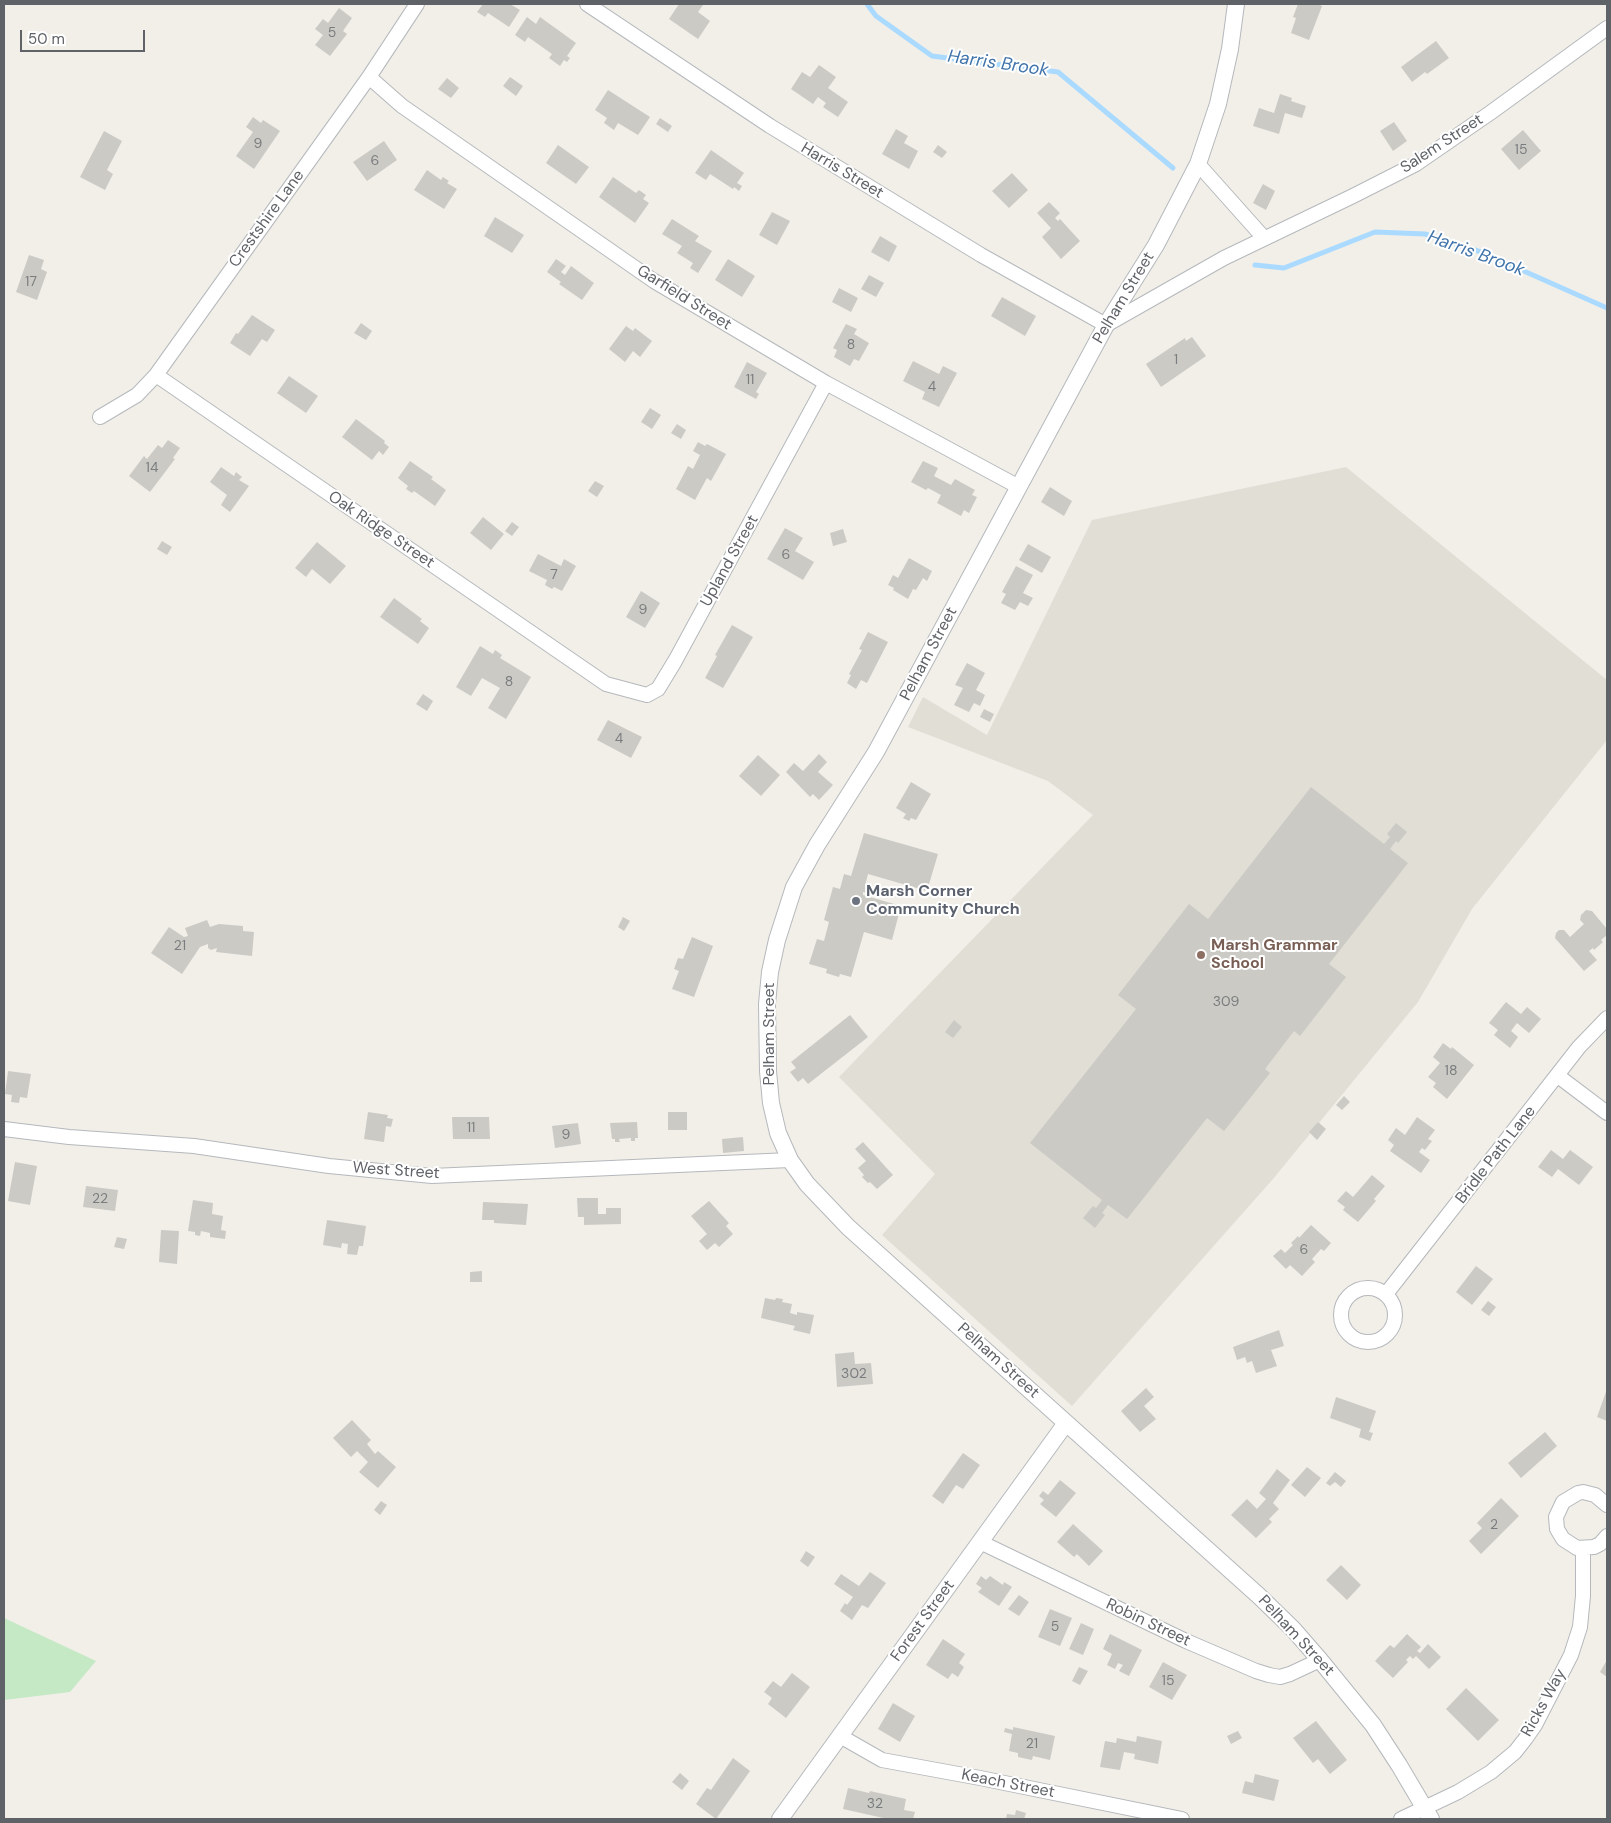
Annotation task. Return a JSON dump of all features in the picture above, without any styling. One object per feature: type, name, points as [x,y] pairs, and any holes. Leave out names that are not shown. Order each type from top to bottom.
[{"type":"street","name":"Crestshire Lane","points":[[100,417],[137,394],[156,375],[369,77],[417,4]]},
{"type":"street","name":"Harris Street","points":[[587,4],[779,132],[981,255],[1106,324]]},
{"type":"street","name":"Pelham Street","points":[[1236,4],[1230,48],[1218,104],[1198,164],[1156,245],[1106,324],[876,752],[794,887],[786,908],[770,972],[767,1004],[768,1071],[771,1103],[778,1133],[790,1160],[807,1184],[848,1226],[1259,1596],[1293,1630],[1373,1725],[1428,1814]]},
{"type":"street","name":"Salem Street","points":[[1106,324],[1216,262],[1416,164],[1607,28]]},
{"type":"street","name":"Garfield Street","points":[[369,77],[402,106],[654,281],[826,383],[1019,487]]},
{"type":"street","points":[[1198,164],[1264,238]]},
{"type":"street","name":"Oak Ridge Street","points":[[156,375],[606,684]]},
{"type":"street","name":"Upland Street","points":[[606,684],[647,695],[658,689],[826,383]]},
{"type":"street","name":"Bridle Path Lane","points":[[1386,1294],[1586,1039],[1607,1018]]},
{"type":"street","points":[[1558,1076],[1607,1113]]},
{"type":"street","name":"West Street","points":[[4,1129],[69,1137],[194,1146],[329,1166],[432,1176],[790,1160]]},
{"type":"street","points":[[1365,1287],[1376,1288],[1386,1294],[1392,1303],[1395,1314],[1393,1324],[1387,1334],[1373,1342],[1361,1342],[1351,1337],[1344,1328],[1340,1318],[1341,1307],[1346,1297],[1354,1290],[1365,1287]]},
{"type":"street","name":"Forest Street","points":[[780,1819],[1066,1423]]},
{"type":"street","points":[[1607,1505],[1595,1495],[1583,1492],[1567,1498],[1560,1506],[1556,1517],[1559,1534],[1562,1539],[1572,1546],[1583,1549],[1589,1548],[1600,1544],[1607,1536]]},
{"type":"street","name":"Robin Street","points":[[980,1542],[1177,1636],[1256,1671],[1280,1676],[1290,1674],[1320,1660]]},
{"type":"street","name":"Ricks Way","points":[[1428,1814],[1458,1792],[1491,1772],[1515,1752],[1535,1725],[1570,1655],[1580,1627],[1583,1596],[1583,1549]]},
{"type":"street","name":"Keach Street","points":[[840,1736],[882,1760],[1182,1819]]},
{"type":"street","points":[[1401,1819],[1428,1814]]},
{"type":"shaded area","name":"Marsh Grammar School","points":[[1346,467],[1607,680],[1607,740],[1472,909],[1418,1002],[1273,1179],[1072,1406],[882,1235],[935,1174],[839,1077],[1093,815],[1048,781],[908,727],[923,697],[987,735],[1092,520]]},
{"type":"green space","points":[[4,1618],[96,1661],[70,1692],[4,1700]]},
{"type":"building","points":[[483,4],[510,4],[520,10],[509,27],[488,13],[485,17],[477,12]]},
{"type":"building","points":[[679,4],[703,5],[698,12],[710,21],[698,39],[669,19]]},
{"type":"building","points":[[1298,4],[1317,4],[1322,6],[1309,40],[1291,33],[1296,18],[1293,17]]},
{"type":"building","points":[[339,8],[352,18],[343,31],[347,34],[330,56],[315,45],[323,35],[315,29],[323,19],[328,23]]},
{"type":"building","points":[[527,17],[536,24],[540,17],[576,43],[567,56],[570,58],[567,62],[564,60],[560,66],[549,58],[552,54],[528,37],[525,42],[515,35]]},
{"type":"building","points":[[1436,41],[1449,58],[1412,82],[1401,67]]},
{"type":"building","points":[[819,65],[836,77],[828,88],[848,102],[838,117],[823,107],[826,103],[818,97],[813,104],[791,89],[802,72],[810,77]]},
{"type":"building","points":[[510,77],[523,86],[516,96],[503,86]]},
{"type":"building","points":[[447,78],[459,88],[451,98],[438,89]]},
{"type":"building","points":[[608,90],[650,117],[638,135],[618,123],[614,130],[604,123],[607,118],[595,110]]},
{"type":"building","points":[[1280,94],[1292,98],[1291,101],[1306,106],[1302,118],[1285,113],[1279,134],[1253,126],[1259,108],[1274,113]]},
{"type":"building","points":[[253,117],[261,123],[263,120],[280,131],[254,169],[236,156],[253,132],[246,127]]},
{"type":"building","points":[[660,118],[672,126],[668,132],[656,124]]},
{"type":"building","points":[[1394,122],[1407,141],[1393,151],[1380,131]]},
{"type":"building","points":[[896,129],[908,136],[904,143],[918,151],[909,169],[882,154]]},
{"type":"building","points":[[1523,130],[1541,151],[1519,170],[1501,149]]},
{"type":"building","points":[[104,131],[122,141],[107,170],[113,174],[105,190],[80,177]]},
{"type":"building","points":[[384,141],[397,160],[367,181],[353,162]]},
{"type":"building","points":[[558,145],[589,167],[576,184],[546,163]]},
{"type":"building","points":[[938,145],[947,152],[942,158],[933,152]]},
{"type":"building","points":[[711,150],[744,173],[737,183],[742,186],[739,191],[710,174],[706,180],[695,173]]},
{"type":"building","points":[[427,170],[441,180],[443,177],[449,181],[447,183],[457,189],[444,209],[414,190]]},
{"type":"building","points":[[1012,173],[1028,190],[1009,208],[992,191]]},
{"type":"building","points":[[613,177],[636,193],[639,190],[646,195],[643,199],[649,203],[635,223],[599,197]]},
{"type":"building","points":[[1263,184],[1275,191],[1266,210],[1253,203]]},
{"type":"building","points":[[1049,202],[1060,213],[1055,218],[1058,221],[1060,219],[1080,241],[1061,259],[1042,237],[1051,228],[1037,213]]},
{"type":"building","points":[[772,212],[790,221],[777,245],[759,235]]},
{"type":"building","points":[[495,217],[524,235],[512,253],[484,236]]},
{"type":"building","points":[[672,219],[699,236],[695,241],[712,251],[698,273],[690,268],[693,263],[677,253],[682,246],[662,234]]},
{"type":"building","points":[[880,236],[897,246],[889,262],[871,252]]},
{"type":"building","points":[[29,255],[44,260],[41,269],[47,272],[37,300],[16,292]]},
{"type":"building","points":[[556,259],[566,266],[561,272],[565,275],[571,266],[594,283],[582,300],[559,284],[561,282],[547,272]]},
{"type":"building","points":[[728,259],[755,276],[742,297],[715,280]]},
{"type":"building","points":[[869,275],[884,283],[876,297],[861,289]]},
{"type":"building","points":[[839,288],[858,298],[851,312],[832,302]]},
{"type":"building","points":[[1002,297],[1036,316],[1025,336],[991,316]]},
{"type":"building","points":[[252,315],[275,330],[267,342],[262,339],[250,356],[230,343]]},
{"type":"building","points":[[361,323],[372,331],[366,340],[354,333]]},
{"type":"building","points":[[846,324],[857,329],[854,334],[869,343],[859,361],[854,359],[850,366],[834,357],[837,350],[833,348]]},
{"type":"building","points":[[626,326],[633,331],[635,328],[652,341],[640,357],[633,351],[625,362],[609,349]]},
{"type":"building","points":[[1192,337],[1206,356],[1161,387],[1146,364],[1185,338],[1186,341]]},
{"type":"building","points":[[913,361],[939,374],[943,366],[957,373],[939,407],[922,399],[925,392],[903,381]]},
{"type":"building","points":[[747,362],[767,373],[756,392],[759,394],[756,399],[734,387]]},
{"type":"building","points":[[289,376],[318,396],[306,413],[277,393]]},
{"type":"building","points":[[650,408],[661,415],[652,429],[641,422]]},
{"type":"building","points":[[356,419],[385,441],[384,443],[389,447],[383,455],[379,451],[372,460],[342,437]]},
{"type":"building","points":[[677,424],[686,430],[681,439],[671,433]]},
{"type":"building","points":[[168,440],[180,448],[173,458],[175,459],[150,492],[129,476],[144,456],[147,459],[158,445],[162,448]]},
{"type":"building","points":[[698,442],[705,446],[707,444],[726,454],[711,481],[707,478],[695,500],[676,489],[688,466],[693,469],[700,455],[693,451]]},
{"type":"building","points":[[410,461],[433,477],[431,479],[446,490],[435,506],[414,491],[412,493],[406,489],[408,486],[398,478]]},
{"type":"building","points":[[923,461],[938,468],[934,476],[951,485],[955,479],[975,490],[972,495],[977,497],[969,513],[964,510],[961,516],[937,503],[941,495],[911,482]]},
{"type":"building","points":[[221,467],[234,476],[236,472],[242,477],[239,480],[249,486],[230,512],[221,505],[227,495],[210,482]]},
{"type":"building","points":[[595,481],[604,486],[597,497],[588,491]]},
{"type":"building","points":[[1050,487],[1072,501],[1064,516],[1041,502]]},
{"type":"building","points":[[483,517],[504,534],[491,550],[470,533]]},
{"type":"building","points":[[512,522],[519,527],[512,536],[505,531]]},
{"type":"building","points":[[785,528],[803,538],[795,551],[814,562],[803,580],[767,559]]},
{"type":"building","points":[[843,529],[847,542],[833,546],[830,533]]},
{"type":"building","points":[[162,541],[172,547],[167,555],[157,549]]},
{"type":"building","points":[[317,542],[346,566],[330,584],[312,569],[306,577],[295,568]]},
{"type":"building","points":[[1028,544],[1051,557],[1042,573],[1019,560]]},
{"type":"building","points":[[538,554],[561,566],[564,559],[576,566],[562,591],[545,585],[547,580],[529,571]]},
{"type":"building","points":[[909,558],[932,571],[927,581],[923,578],[916,590],[913,589],[908,599],[888,585],[893,575],[898,578]]},
{"type":"building","points":[[1016,566],[1033,575],[1023,593],[1033,598],[1028,606],[1020,602],[1015,610],[1001,603],[1006,594],[1002,592]]},
{"type":"building","points":[[641,591],[660,603],[645,628],[626,617]]},
{"type":"building","points":[[394,598],[422,619],[420,621],[429,628],[418,644],[380,617]]},
{"type":"building","points":[[732,625],[753,637],[723,688],[705,678],[717,656],[715,655]]},
{"type":"building","points":[[868,632],[888,642],[867,683],[861,680],[856,689],[847,683],[851,675],[849,674],[862,650],[859,649]]},
{"type":"building","points":[[480,646],[493,654],[495,650],[502,655],[500,658],[531,677],[506,719],[488,708],[500,688],[482,678],[471,696],[456,687]]},
{"type":"building","points":[[967,663],[985,673],[976,690],[985,695],[980,706],[974,703],[969,712],[954,705],[963,688],[955,685]]},
{"type":"building","points":[[423,694],[433,701],[427,711],[416,704]]},
{"type":"building","points":[[984,709],[994,714],[990,722],[980,717]]},
{"type":"building","points":[[608,720],[642,737],[631,758],[597,740]]},
{"type":"building","points":[[819,754],[827,762],[818,772],[833,785],[819,800],[813,794],[810,797],[786,772],[794,763],[803,771]]},
{"type":"building","points":[[758,755],[780,775],[761,796],[739,776]]},
{"type":"building","points":[[911,782],[931,794],[916,820],[911,818],[909,821],[903,818],[906,814],[896,808]]},
{"type":"building","points":[[1311,787],[1384,844],[1390,837],[1387,834],[1396,823],[1407,832],[1390,849],[1408,863],[1329,964],[1346,977],[1300,1036],[1294,1031],[1265,1069],[1270,1073],[1224,1131],[1207,1118],[1127,1219],[1108,1205],[1102,1213],[1105,1215],[1095,1228],[1083,1218],[1093,1206],[1096,1208],[1102,1200],[1030,1143],[1136,1009],[1118,995],[1189,904],[1208,919]]},
{"type":"building","name":"Marsh Corner Community Church","points":[[864,833],[938,854],[927,891],[868,874],[865,886],[869,887],[867,893],[863,892],[863,895],[901,906],[892,940],[864,932],[851,977],[840,974],[839,977],[826,973],[827,969],[809,964],[817,939],[824,941],[829,922],[824,920],[833,887],[840,889],[844,874],[851,876]]},
{"type":"building","points":[[1586,910],[1592,911],[1607,929],[1607,935],[1601,940],[1603,942],[1594,950],[1593,948],[1589,951],[1597,960],[1584,971],[1555,938],[1559,930],[1564,930],[1570,937],[1584,924],[1580,920],[1581,915]]},
{"type":"building","points":[[623,917],[630,921],[624,931],[618,927]]},
{"type":"building","points":[[207,920],[210,927],[219,924],[243,926],[243,931],[254,932],[252,956],[216,952],[217,948],[211,950],[208,948],[208,944],[200,947],[182,974],[151,953],[169,927],[184,937],[188,936],[185,928]]},
{"type":"building","points":[[692,937],[713,946],[694,997],[672,989],[679,971],[674,969],[678,958],[683,959]]},
{"type":"building","points":[[1506,1002],[1521,1014],[1527,1007],[1541,1019],[1529,1033],[1517,1023],[1511,1031],[1518,1037],[1510,1048],[1494,1035],[1498,1030],[1489,1023]]},
{"type":"building","points":[[850,1015],[868,1037],[808,1084],[803,1078],[798,1082],[790,1072],[796,1068],[791,1062]]},
{"type":"building","points":[[954,1020],[962,1027],[953,1038],[945,1032]]},
{"type":"building","points":[[1443,1043],[1451,1049],[1452,1047],[1474,1065],[1447,1099],[1433,1087],[1436,1083],[1428,1077],[1440,1063],[1433,1057]]},
{"type":"building","points":[[8,1071],[31,1074],[27,1098],[20,1097],[19,1103],[11,1102],[12,1095],[5,1094]]},
{"type":"building","points":[[1344,1096],[1350,1102],[1342,1110],[1336,1105]]},
{"type":"building","points":[[368,1112],[388,1115],[387,1118],[393,1119],[391,1127],[386,1126],[384,1142],[364,1139]]},
{"type":"building","points":[[668,1112],[687,1112],[687,1130],[668,1130]]},
{"type":"building","points":[[452,1117],[489,1117],[490,1139],[453,1139]]},
{"type":"building","points":[[1417,1117],[1435,1130],[1428,1139],[1432,1141],[1425,1150],[1422,1148],[1419,1152],[1430,1160],[1421,1173],[1390,1151],[1394,1145],[1388,1140],[1396,1128],[1405,1135]]},
{"type":"building","points":[[637,1122],[638,1138],[635,1138],[635,1141],[631,1141],[631,1138],[619,1139],[620,1142],[615,1142],[615,1139],[612,1139],[610,1123]]},
{"type":"building","points":[[1318,1122],[1326,1129],[1317,1140],[1309,1132]]},
{"type":"building","points":[[578,1123],[581,1144],[555,1148],[552,1126]]},
{"type":"building","points":[[743,1137],[744,1151],[723,1153],[722,1139]]},
{"type":"building","points":[[863,1142],[893,1175],[877,1189],[862,1177],[864,1175],[858,1168],[866,1161],[855,1149]]},
{"type":"building","points":[[1551,1150],[1563,1159],[1570,1150],[1593,1167],[1579,1185],[1558,1169],[1552,1177],[1538,1167]]},
{"type":"building","points":[[15,1162],[37,1166],[30,1205],[8,1201]]},
{"type":"building","points":[[1372,1175],[1385,1186],[1374,1199],[1376,1201],[1358,1222],[1343,1210],[1345,1207],[1337,1201],[1346,1191],[1353,1197]]},
{"type":"building","points":[[86,1186],[118,1190],[115,1211],[83,1207]]},
{"type":"building","points":[[577,1198],[598,1198],[598,1214],[606,1214],[606,1208],[621,1208],[621,1224],[584,1225],[584,1217],[578,1217]]},
{"type":"building","points":[[193,1200],[213,1203],[212,1214],[223,1216],[221,1230],[226,1231],[225,1239],[210,1237],[210,1233],[201,1231],[200,1236],[195,1235],[195,1232],[188,1231]]},
{"type":"building","points":[[709,1201],[729,1223],[726,1226],[733,1234],[719,1247],[715,1243],[707,1250],[699,1241],[707,1234],[691,1216]]},
{"type":"building","points":[[483,1202],[528,1204],[526,1225],[494,1223],[494,1220],[482,1220]]},
{"type":"building","points":[[327,1220],[366,1226],[363,1246],[359,1246],[357,1255],[347,1254],[348,1244],[342,1243],[341,1248],[323,1245]]},
{"type":"building","points":[[1311,1225],[1331,1243],[1324,1251],[1321,1249],[1312,1259],[1315,1262],[1302,1276],[1290,1265],[1286,1269],[1273,1256],[1281,1249],[1285,1253],[1293,1245],[1291,1243],[1298,1236],[1299,1238]]},
{"type":"building","points":[[161,1230],[179,1231],[177,1264],[159,1262]]},
{"type":"building","points":[[117,1237],[127,1239],[124,1249],[114,1247]]},
{"type":"building","points":[[1476,1266],[1493,1279],[1472,1305],[1456,1292]]},
{"type":"building","points":[[482,1271],[482,1282],[470,1282],[470,1272]]},
{"type":"building","points":[[765,1298],[783,1299],[782,1302],[792,1304],[790,1313],[797,1315],[797,1312],[814,1315],[810,1334],[793,1330],[795,1326],[761,1318]]},
{"type":"building","points":[[1488,1301],[1496,1307],[1489,1316],[1481,1310]]},
{"type":"building","points":[[1279,1330],[1284,1346],[1271,1350],[1277,1366],[1256,1373],[1252,1361],[1247,1363],[1245,1357],[1237,1360],[1233,1347]]},
{"type":"building","points":[[854,1352],[855,1364],[871,1363],[873,1384],[837,1387],[835,1354]]},
{"type":"building","points":[[1146,1388],[1154,1397],[1144,1406],[1156,1419],[1140,1432],[1121,1411]]},
{"type":"building","points":[[1607,1389],[1607,1421],[1597,1417]]},
{"type":"building","points":[[1336,1397],[1376,1411],[1369,1432],[1373,1433],[1370,1441],[1359,1437],[1361,1429],[1330,1418]]},
{"type":"building","points":[[352,1420],[371,1440],[367,1444],[375,1454],[378,1451],[396,1467],[378,1488],[359,1472],[368,1462],[357,1451],[351,1457],[333,1438]]},
{"type":"building","points":[[1545,1432],[1557,1446],[1521,1478],[1508,1463]]},
{"type":"building","points":[[963,1453],[980,1465],[963,1489],[956,1485],[943,1504],[932,1496]]},
{"type":"building","points":[[1307,1467],[1321,1478],[1305,1497],[1291,1485]]},
{"type":"building","points":[[1277,1469],[1290,1480],[1273,1503],[1279,1509],[1269,1519],[1272,1522],[1256,1538],[1231,1515],[1247,1499],[1257,1509],[1266,1499],[1259,1493]]},
{"type":"building","points":[[1335,1472],[1346,1481],[1341,1487],[1335,1482],[1330,1486],[1326,1483]]},
{"type":"building","points":[[1060,1480],[1076,1493],[1056,1517],[1040,1504],[1044,1500],[1039,1496],[1043,1491],[1048,1495]]},
{"type":"building","points":[[1501,1498],[1519,1516],[1481,1554],[1469,1541],[1482,1528],[1477,1523]]},
{"type":"building","points":[[381,1501],[387,1505],[380,1515],[374,1510]]},
{"type":"building","points":[[1073,1524],[1103,1551],[1089,1566],[1077,1554],[1074,1557],[1057,1542]]},
{"type":"building","points":[[806,1551],[815,1557],[808,1567],[800,1561]]},
{"type":"building","points":[[1341,1565],[1361,1585],[1347,1600],[1326,1580]]},
{"type":"building","points":[[870,1572],[886,1583],[868,1608],[862,1605],[852,1620],[840,1611],[845,1603],[847,1605],[853,1597],[834,1584],[841,1574],[859,1586]]},
{"type":"building","points":[[981,1576],[986,1580],[990,1576],[1003,1585],[1004,1582],[1012,1587],[999,1606],[978,1592],[982,1588],[976,1584]]},
{"type":"building","points":[[1019,1595],[1029,1602],[1019,1616],[1008,1609]]},
{"type":"building","points":[[1050,1609],[1072,1618],[1060,1646],[1038,1637]]},
{"type":"building","points":[[1081,1623],[1094,1629],[1083,1655],[1069,1649]]},
{"type":"building","points":[[1110,1634],[1142,1650],[1129,1676],[1119,1671],[1123,1665],[1118,1663],[1115,1669],[1107,1665],[1112,1654],[1103,1649]]},
{"type":"building","points":[[1407,1634],[1421,1647],[1417,1651],[1420,1653],[1428,1644],[1441,1657],[1429,1669],[1416,1656],[1413,1659],[1410,1656],[1406,1660],[1408,1662],[1393,1678],[1375,1661],[1390,1645],[1394,1648]]},
{"type":"building","points":[[943,1639],[965,1654],[959,1663],[964,1667],[958,1677],[952,1673],[948,1679],[926,1665]]},
{"type":"building","points":[[1607,1660],[1607,1677],[1600,1672]]},
{"type":"building","points":[[1163,1662],[1187,1675],[1172,1700],[1149,1687]]},
{"type":"building","points":[[1079,1667],[1088,1671],[1080,1685],[1072,1681]]},
{"type":"building","points":[[792,1673],[810,1687],[786,1718],[768,1704],[772,1698],[764,1692],[773,1681],[781,1687]]},
{"type":"building","points":[[1466,1688],[1499,1720],[1478,1741],[1446,1709]]},
{"type":"building","points":[[893,1703],[915,1716],[900,1742],[878,1729]]},
{"type":"building","points":[[1316,1721],[1347,1760],[1330,1774],[1318,1759],[1313,1763],[1293,1738]]},
{"type":"building","points":[[1013,1727],[1055,1736],[1050,1760],[1033,1756],[1032,1760],[1018,1757],[1018,1753],[1009,1751],[1012,1734],[1004,1732],[1005,1728],[1013,1730]]},
{"type":"building","points":[[1238,1731],[1242,1738],[1231,1744],[1227,1736]]},
{"type":"building","points":[[1137,1736],[1162,1741],[1158,1764],[1134,1759],[1135,1754],[1124,1752],[1120,1770],[1100,1767],[1105,1741],[1116,1743],[1117,1738],[1136,1742]]},
{"type":"building","points":[[733,1758],[750,1771],[716,1819],[696,1804],[707,1788],[711,1790]]},
{"type":"building","points":[[680,1773],[689,1781],[682,1790],[672,1782]]},
{"type":"building","points":[[1255,1774],[1279,1780],[1274,1801],[1242,1793],[1245,1781],[1253,1783]]},
{"type":"building","points":[[848,1788],[906,1799],[904,1810],[915,1812],[913,1819],[888,1819],[843,1809]]},
{"type":"building","points":[[1016,1810],[1026,1813],[1024,1819],[1006,1819],[1007,1814],[1015,1815]]},
{"type":"waterway","name":"Harris Brook","points":[[867,4],[876,16],[932,56],[1058,72],[1173,168]]},
{"type":"waterway","name":"Harris Brook","points":[[1255,265],[1284,268],[1375,232],[1425,234],[1481,252],[1607,308]]},
{"type":"place","name":"Marsh Corner Community Church","points":[[856,901]]},
{"type":"place","name":"Marsh Grammar School","points":[[1201,955]]}]
